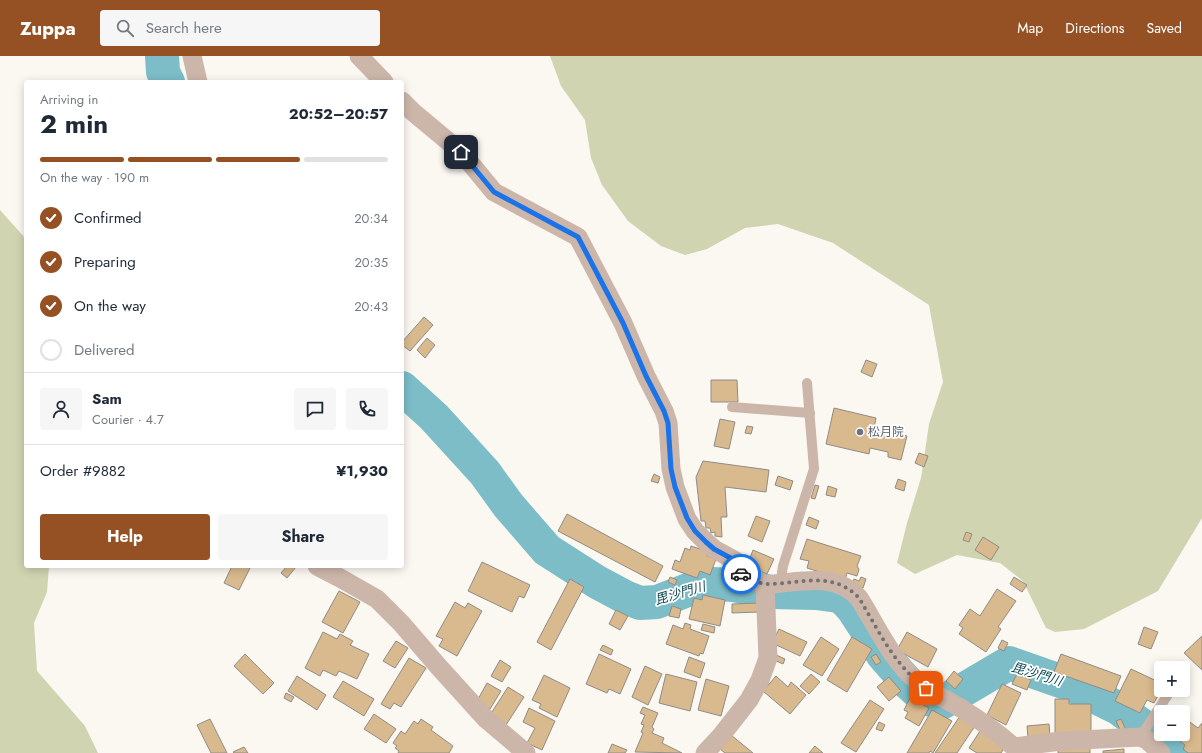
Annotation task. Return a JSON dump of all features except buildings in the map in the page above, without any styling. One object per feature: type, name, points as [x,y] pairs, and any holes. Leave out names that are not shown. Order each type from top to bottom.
[{"type":"street","points":[[192,56],[198,80]]},
{"type":"street","points":[[359,56],[382,80]]},
{"type":"street","points":[[404,103],[461,152],[494,192],[578,237],[623,323],[646,376],[664,411],[668,423],[671,469],[675,487],[687,518],[695,531],[706,542],[714,549],[736,561],[739,572],[744,576],[774,584],[813,580],[826,581],[842,585],[852,591],[859,598],[890,651],[903,668],[918,682],[963,709],[1000,735],[1013,750],[1061,741],[1144,730],[1147,740],[1161,753]]},
{"type":"street","points":[[321,568],[377,599],[401,623],[486,719],[526,753]]},
{"type":"street","points":[[705,753],[720,737],[749,700],[760,680],[768,658],[774,584]]},
{"type":"lane","points":[[774,584],[782,572],[814,469],[807,383]]},
{"type":"lane","points":[[732,407],[810,413]]},
{"type":"lane","points":[[1144,730],[1166,697]]},
{"type":"green space","points":[[550,56],[1202,56],[1202,518],[1158,591],[1084,629],[1055,632],[1046,628],[1023,581],[1000,563],[957,555],[915,574],[897,563],[907,523],[921,478],[929,424],[943,382],[929,305],[833,243],[778,224],[745,228],[707,249],[685,255],[661,246],[628,221],[602,185],[591,158],[585,120],[561,86]]},
{"type":"green space","points":[[0,210],[24,237],[24,568],[49,568],[47,592],[34,623],[37,671],[85,726],[98,753],[0,753]]},
{"type":"waterway","name":"毘沙門川","points":[[162,56],[163,72],[167,80]]},
{"type":"waterway","name":"毘沙門川","points":[[404,390],[434,417],[485,473],[508,505],[547,550],[597,582],[625,597],[640,603],[657,602],[698,586],[713,584],[733,585],[772,592],[816,593],[838,596],[845,600],[853,609],[883,655],[905,680],[917,691],[931,700],[943,702],[1009,663],[1069,684],[1118,708],[1158,737],[1176,753]]},
{"type":"way so far","points":[[741,574],[765,585],[813,580],[826,581],[842,585],[852,591],[859,598],[873,620],[890,651],[903,668],[926,688]]},
{"type":"place","name":"松月院","points":[[860,432]]},
{"type":"route","points":[[461,152],[494,192],[578,237],[623,323],[646,376],[664,411],[668,423],[671,469],[675,487],[687,518],[695,531],[706,542],[714,549],[736,561],[741,574]]}]
